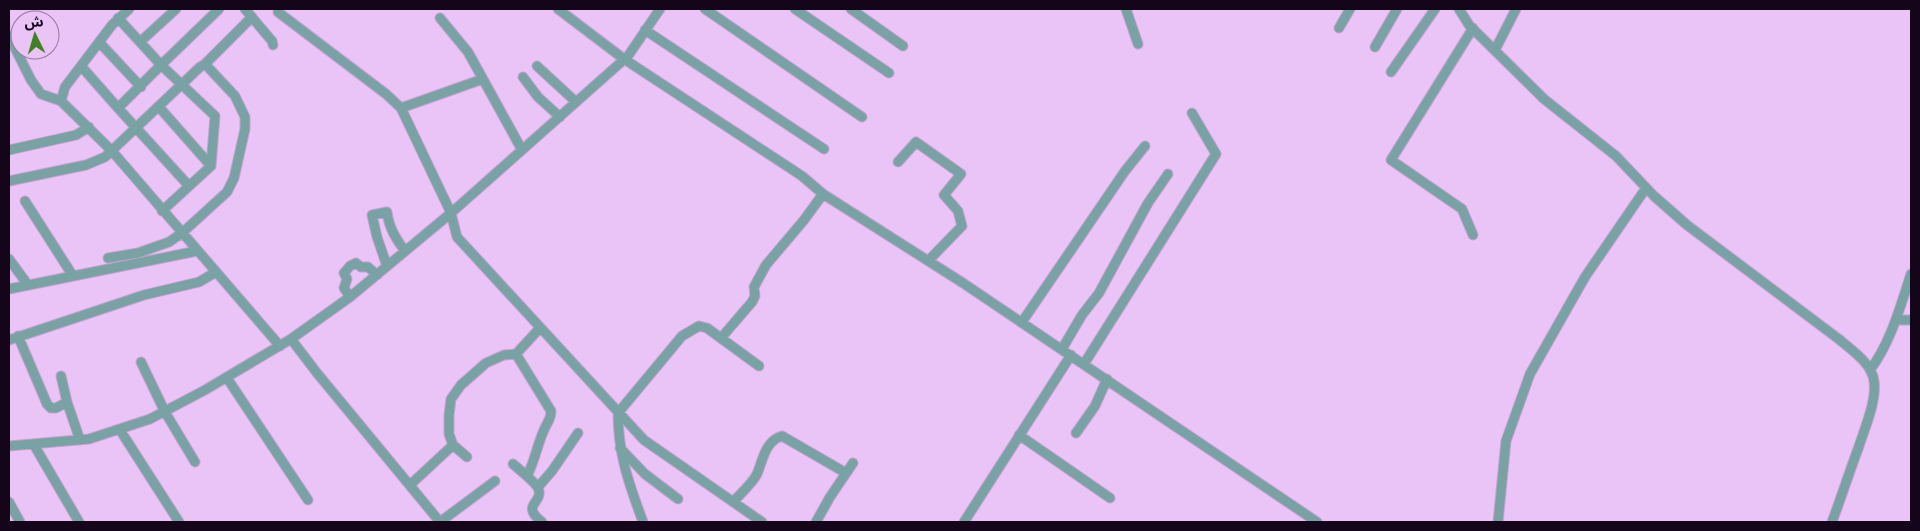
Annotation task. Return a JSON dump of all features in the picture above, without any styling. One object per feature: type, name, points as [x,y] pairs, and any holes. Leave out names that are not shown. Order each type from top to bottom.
[{"type":"street","points":[[61,101],[65,87],[98,42],[128,9]]},
{"type":"street","points":[[140,42],[176,9]]},
{"type":"street","points":[[118,108],[219,9]]},
{"type":"street","points":[[245,9],[272,41],[272,45]]},
{"type":"street","points":[[558,9],[624,59],[802,176],[823,194],[929,260],[1318,522]]},
{"type":"street","points":[[9,446],[80,440],[120,430],[150,419],[227,378],[291,339],[350,297],[405,252],[560,117],[624,59],[660,9]]},
{"type":"street","points":[[705,9],[862,117]]},
{"type":"street","points":[[795,9],[889,73]]},
{"type":"street","points":[[851,9],[903,46]]},
{"type":"street","points":[[1126,9],[1138,44]]},
{"type":"street","points":[[1339,28],[1350,9]]},
{"type":"street","points":[[1375,47],[1397,9]]},
{"type":"street","points":[[1391,72],[1435,9]]},
{"type":"street","points":[[1459,9],[1472,28],[1544,99],[1616,156],[1646,188],[1686,224],[1840,340],[1860,357],[1870,370],[1874,380],[1874,393],[1867,421],[1832,522]]},
{"type":"street","points":[[1494,50],[1516,9]]},
{"type":"street","points":[[278,12],[386,94],[401,108],[451,213],[457,237],[618,413],[644,440],[762,522]]},
{"type":"street","points":[[9,180],[86,164],[106,157],[252,17]]},
{"type":"street","points":[[118,18],[161,65],[215,116],[211,166],[162,210]]},
{"type":"street","points":[[440,18],[468,52],[522,150]]},
{"type":"street","points":[[1472,28],[1391,160],[1462,210],[1473,235]]},
{"type":"street","points":[[646,30],[824,149]]},
{"type":"street","points":[[9,36],[31,80],[41,94],[61,101],[112,151],[280,346]]},
{"type":"street","points":[[98,42],[140,88]]},
{"type":"street","points":[[108,258],[152,249],[169,242],[182,233],[226,192],[234,178],[245,129],[245,117],[236,96],[205,64]]},
{"type":"street","points":[[81,66],[189,186]]},
{"type":"street","points":[[537,66],[576,102]]},
{"type":"street","points":[[523,76],[538,97],[560,117]]},
{"type":"street","points":[[401,108],[483,79]]},
{"type":"street","points":[[159,107],[211,166]]},
{"type":"street","points":[[1084,364],[1216,154],[1192,113]]},
{"type":"street","points":[[9,150],[76,135],[89,127]]},
{"type":"street","points":[[898,162],[916,142],[962,174],[944,195],[958,211],[962,226],[929,260]]},
{"type":"street","points":[[1022,322],[1125,171],[1145,146]]},
{"type":"street","points":[[1062,349],[1082,315],[1099,292],[1148,203],[1168,174]]},
{"type":"street","points":[[1498,522],[1506,441],[1530,374],[1585,277],[1646,188]]},
{"type":"street","points":[[721,338],[752,302],[754,288],[766,264],[804,220],[823,194]]},
{"type":"street","points":[[25,201],[73,276]]},
{"type":"street","points":[[387,266],[372,215],[387,212],[388,222],[394,238],[405,252]]},
{"type":"street","points":[[9,290],[197,251]]},
{"type":"street","points":[[9,259],[28,285]]},
{"type":"street","points":[[350,297],[344,288],[346,280],[344,273],[350,266],[356,263],[361,267],[368,268],[377,275]]},
{"type":"street","points":[[9,340],[144,295],[199,282],[216,272]]},
{"type":"street","points":[[1870,370],[1882,355],[1911,274]]},
{"type":"street","points":[[1896,320],[1911,320]]},
{"type":"street","points":[[643,522],[626,477],[620,448],[618,413],[682,336],[699,326],[707,328],[759,366]]},
{"type":"street","points":[[467,457],[453,445],[449,434],[448,424],[451,399],[461,385],[486,363],[504,356],[516,354],[540,328]]},
{"type":"street","points":[[18,336],[47,404],[51,408],[56,408],[67,402]]},
{"type":"street","points":[[291,339],[440,522],[495,480]]},
{"type":"street","points":[[516,354],[551,411],[551,418],[544,429],[534,464],[527,476]]},
{"type":"street","points":[[964,522],[1071,355]]},
{"type":"street","points":[[141,362],[165,412],[194,462]]},
{"type":"street","points":[[61,376],[67,402],[80,440]]},
{"type":"street","points":[[227,378],[308,500]]},
{"type":"street","points":[[1076,433],[1095,406],[1107,379]]},
{"type":"street","points":[[120,430],[179,522]]},
{"type":"street","points":[[538,487],[552,471],[578,433]]},
{"type":"street","points":[[1019,435],[1110,498]]},
{"type":"street","points":[[733,502],[756,475],[770,443],[782,436],[846,473]]},
{"type":"street","points":[[34,445],[79,522]]},
{"type":"street","points":[[410,485],[453,445]]},
{"type":"street","points":[[620,448],[645,474],[678,499]]},
{"type":"street","points":[[816,522],[854,463]]},
{"type":"street","points":[[513,464],[538,487],[539,496],[532,511],[534,516],[542,522]]},
{"type":"street","points":[[9,502],[20,522]]}]
